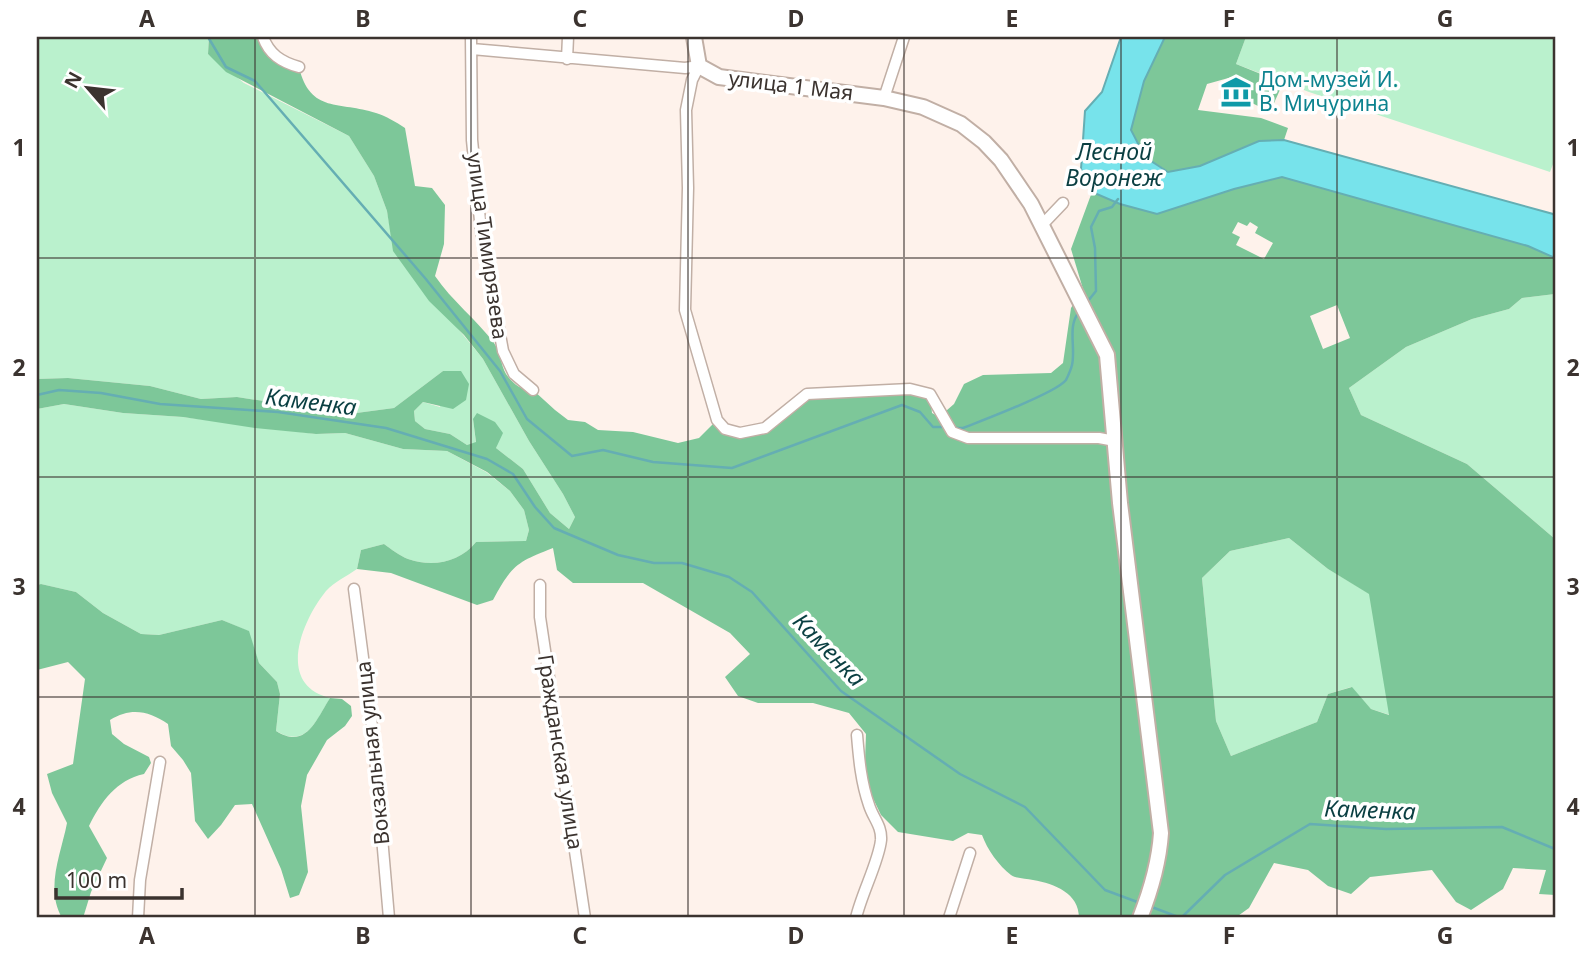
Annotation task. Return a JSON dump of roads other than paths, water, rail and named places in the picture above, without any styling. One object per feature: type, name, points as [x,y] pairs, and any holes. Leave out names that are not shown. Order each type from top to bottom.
[{"type":"street","points":[[263,37],[267,49],[285,63],[299,67]]},
{"type":"street","name":"улица Тимирязева","points":[[471,37],[472,140],[481,231],[503,351],[514,374],[533,390]]},
{"type":"street","points":[[566,59],[568,37]]},
{"type":"street","points":[[694,37],[699,66],[692,80],[686,110],[688,188],[685,310],[717,420],[725,429],[740,433],[765,428],[807,394],[910,389],[930,394],[952,432],[968,439],[1099,438],[1115,441]]},
{"type":"street","name":"улица 1 Мая","points":[[884,98],[904,37]]},
{"type":"street","points":[[472,49],[685,68],[699,66]]},
{"type":"street","name":"улица 1 Мая","points":[[699,66],[719,77],[884,98],[923,107],[961,124],[984,142],[1000,160],[1031,204],[1088,313],[1107,355],[1161,833],[1159,861],[1153,886],[1140,918]]},
{"type":"street","points":[[1042,225],[1063,203]]},
{"type":"street","name":"Гражданская улица","points":[[541,585],[540,617],[585,918]]},
{"type":"street","name":"Вокзальная улица","points":[[354,589],[373,734],[389,918]]},
{"type":"street","points":[[856,918],[881,842],[880,825],[869,807],[864,788],[858,735]]},
{"type":"street","points":[[138,918],[142,871],[160,762]]},
{"type":"street","points":[[949,918],[970,853]]},
{"type":"water","name":"Лесной Воронеж","points":[[1121,37],[1165,37],[1144,81],[1131,130],[1145,157],[1168,172],[1200,166],[1259,141],[1284,140],[1553,214],[1555,258],[1528,246],[1282,177],[1234,189],[1157,214],[1120,204],[1092,192],[1081,169],[1085,111],[1102,92]]},
{"type":"waterway","points":[[208,37],[226,67],[255,81],[425,278],[500,371],[527,419],[572,456],[603,450],[653,462],[732,468],[902,405],[920,412],[933,427],[945,427]]},
{"type":"waterway","points":[[1088,301],[1096,291],[1095,248],[1091,227],[1099,211],[1112,207],[1118,199]]},
{"type":"waterway","points":[[952,428],[963,428],[1018,406],[1066,380],[1072,367],[1073,324],[1079,312]]},
{"type":"waterway","name":"Каменка","points":[[37,395],[59,390],[101,393],[160,404],[278,412],[386,428],[487,459],[513,474],[535,507],[554,528],[618,555],[654,563],[682,563],[729,577],[752,592],[841,691],[960,774],[1025,807],[1105,890],[1140,903]]},
{"type":"waterway","name":"Каменка","points":[[1149,906],[1181,918],[1225,875],[1310,824],[1386,829],[1502,827],[1555,849]]},
{"type":"place","name":"Дом-музей И. В. Мичурина","points":[[1236,92]]}]
